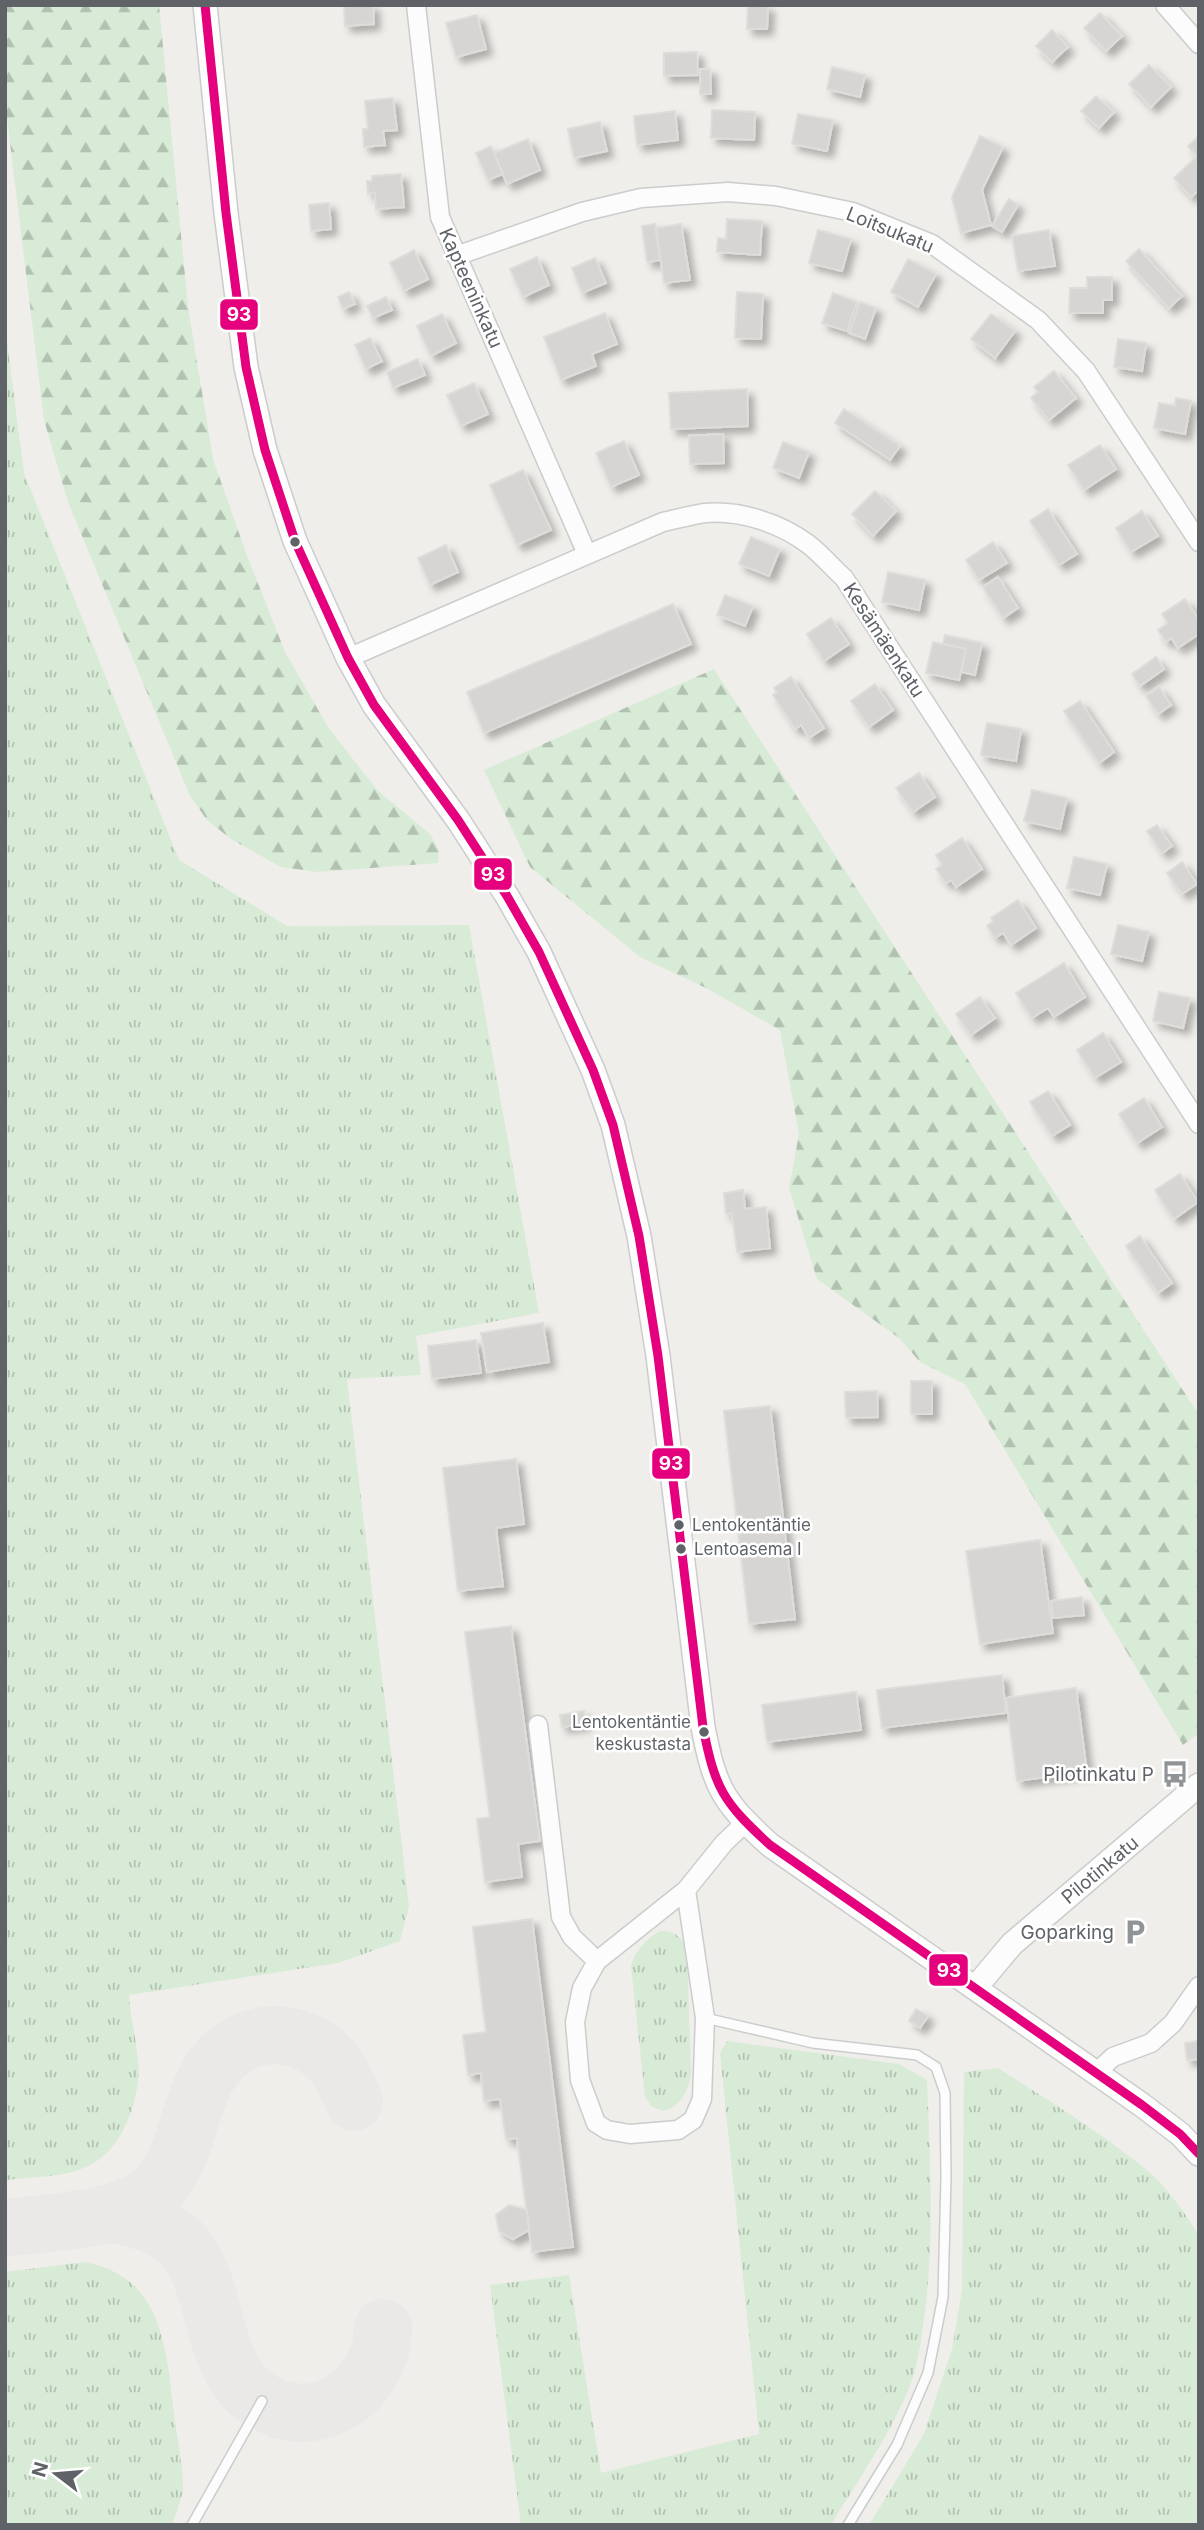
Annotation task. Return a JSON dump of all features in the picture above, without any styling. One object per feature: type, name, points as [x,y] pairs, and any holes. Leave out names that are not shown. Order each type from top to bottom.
[{"type":"street","points":[[205,5],[226,213],[246,367],[265,450],[295,541],[348,658],[374,705],[465,831],[539,952],[593,1070],[614,1125],[639,1236],[658,1356],[708,1751],[720,1790],[745,1823],[778,1851],[1096,2073],[1180,2134],[1199,2154]]},
{"type":"street","name":"Kapteeninkatu","points":[[415,5],[440,217],[587,554]]},
{"type":"street","points":[[1165,5],[1199,44]]},
{"type":"street","name":"Loitsukatu","points":[[456,256],[582,212],[641,198],[728,192],[776,196],[853,212],[932,244],[1038,320],[1086,371],[1199,542]]},
{"type":"street","name":"Kesämäenkatu","points":[[348,658],[663,522],[704,513],[729,513],[752,517],[782,529],[808,544],[844,578],[1199,1124]]},
{"type":"street","points":[[538,1725],[561,1917],[572,1937],[597,1961]]},
{"type":"street","name":"Pilotinkatu","points":[[975,1989],[1012,1944],[1198,1787]]},
{"type":"street","points":[[686,1890],[705,2018],[702,2099],[693,2120],[678,2130],[630,2134],[607,2130],[596,2123],[580,2080],[575,2022],[582,1988],[597,1961],[686,1890],[724,1843],[745,1823]]},
{"type":"street","points":[[1096,2073],[1113,2057],[1151,2043],[1173,2023],[1199,1986]]},
{"type":"lane","points":[[705,2018],[813,2043],[917,2055],[936,2067],[945,2093],[943,2297],[928,2373],[897,2445],[848,2525]]},
{"type":"lane","points":[[192,2525],[262,2401]]},
{"type":"green space","points":[[5,5],[159,5],[188,307],[213,459],[285,652],[328,727],[377,790],[430,834],[439,850],[438,863],[317,872],[281,867],[231,839],[207,820],[190,796],[68,502],[44,420],[5,102]]},
{"type":"green space","points":[[5,326],[24,473],[179,860],[287,926],[469,925],[539,1313],[416,1336],[421,1375],[347,1379],[409,1906],[400,1941],[338,1963],[129,1995],[138,2060],[138,2080],[129,2117],[117,2140],[100,2159],[80,2169],[48,2176],[5,2180]]},
{"type":"green space","points":[[714,669],[1199,1415],[1199,1733],[1183,1745],[965,1384],[920,1362],[899,1338],[817,1279],[789,1188],[799,1134],[780,1030],[706,988],[640,957],[530,867],[484,770]]},
{"type":"green space","points":[[661,1931],[677,1936],[687,1950],[691,2075],[682,2098],[663,2111],[651,2106],[645,2096],[631,1967],[642,1946]]},
{"type":"green space","points":[[727,2041],[899,2064],[927,2080],[930,2259],[922,2336],[910,2386],[883,2440],[831,2525],[521,2525],[490,2285],[569,2275],[601,2473],[759,2434],[720,2053]]},
{"type":"green space","points":[[998,2068],[1094,2131],[1149,2172],[1169,2193],[1199,2235],[1199,2525],[869,2525],[924,2434],[952,2349],[962,2290],[964,2072]]},
{"type":"green space","points":[[85,2262],[111,2270],[131,2283],[145,2299],[156,2319],[168,2365],[182,2471],[183,2489],[172,2525],[5,2525],[5,2272]]},
{"type":"building","points":[[344,5],[373,5],[374,24],[345,26]]},
{"type":"building","points":[[748,6],[768,6],[767,29],[747,29]]},
{"type":"building","points":[[1100,13],[1122,36],[1106,51],[1084,28]]},
{"type":"building","points":[[477,15],[486,49],[456,57],[446,23]]},
{"type":"building","points":[[1052,30],[1068,47],[1052,62],[1036,46]]},
{"type":"building","points":[[697,52],[698,75],[664,76],[664,53]]},
{"type":"building","points":[[1149,65],[1171,87],[1151,107],[1129,84]]},
{"type":"building","points":[[832,67],[865,75],[860,97],[827,89]]},
{"type":"building","points":[[700,69],[710,69],[711,94],[700,94]]},
{"type":"building","points":[[1096,96],[1114,112],[1099,128],[1081,111]]},
{"type":"building","points":[[393,98],[397,130],[383,131],[385,145],[364,147],[363,129],[368,129],[365,101]]},
{"type":"building","points":[[712,110],[755,112],[754,140],[711,138]]},
{"type":"building","points":[[675,111],[678,140],[637,145],[634,116]]},
{"type":"building","points":[[798,114],[833,120],[827,151],[792,144]]},
{"type":"building","points":[[600,122],[607,151],[574,158],[568,129]]},
{"type":"building","points":[[980,136],[1003,147],[982,190],[991,225],[961,233],[952,197]]},
{"type":"building","points":[[1199,136],[1199,159],[1188,146]]},
{"type":"building","points":[[528,139],[540,170],[507,184],[494,153]]},
{"type":"building","points":[[491,146],[503,174],[488,180],[476,153]]},
{"type":"building","points":[[1197,156],[1199,190],[1191,197],[1174,178]]},
{"type":"building","points":[[401,174],[404,207],[376,209],[375,193],[368,193],[367,181],[372,181],[372,176]]},
{"type":"building","points":[[1009,199],[1018,205],[1002,232],[992,226]]},
{"type":"building","points":[[329,203],[331,229],[311,231],[309,205]]},
{"type":"building","points":[[727,219],[762,221],[760,255],[717,252],[718,238],[726,239]]},
{"type":"building","points":[[655,224],[660,260],[647,262],[642,226]]},
{"type":"building","points":[[681,224],[690,280],[664,283],[656,228]]},
{"type":"building","points":[[818,230],[851,239],[842,271],[809,263]]},
{"type":"building","points":[[1049,230],[1055,266],[1018,271],[1012,236]]},
{"type":"building","points":[[1139,249],[1182,296],[1169,308],[1126,261]]},
{"type":"building","points":[[414,250],[428,279],[404,291],[390,263]]},
{"type":"building","points":[[537,257],[549,285],[523,297],[510,269]]},
{"type":"building","points":[[595,258],[606,283],[582,293],[572,268]]},
{"type":"building","points":[[908,259],[936,274],[918,307],[891,292]]},
{"type":"building","points":[[1087,277],[1112,277],[1112,300],[1103,300],[1103,313],[1069,313],[1070,288],[1087,288]]},
{"type":"building","points":[[349,292],[355,304],[343,309],[338,297]]},
{"type":"building","points":[[737,292],[763,294],[761,339],[735,338]]},
{"type":"building","points":[[833,293],[857,302],[847,331],[822,323]]},
{"type":"building","points":[[386,297],[392,310],[373,318],[367,306]]},
{"type":"building","points":[[860,302],[876,308],[865,339],[849,333]]},
{"type":"building","points":[[605,313],[617,344],[592,354],[596,366],[561,380],[544,337]]},
{"type":"building","points":[[442,314],[456,343],[431,356],[417,326]]},
{"type":"building","points":[[991,314],[1015,331],[995,358],[971,339]]},
{"type":"building","points":[[370,338],[382,361],[366,369],[355,345]]},
{"type":"building","points":[[1118,339],[1146,343],[1142,371],[1114,367]]},
{"type":"building","points":[[418,359],[425,375],[393,388],[387,372]]},
{"type":"building","points":[[1054,371],[1076,398],[1049,420],[1031,398],[1038,392],[1034,387]]},
{"type":"building","points":[[474,383],[488,414],[461,426],[447,395]]},
{"type":"building","points":[[747,389],[748,426],[671,429],[669,393]]},
{"type":"building","points":[[1176,398],[1191,401],[1185,434],[1154,428],[1159,403],[1175,406]]},
{"type":"building","points":[[844,409],[900,446],[890,460],[835,423]]},
{"type":"building","points":[[723,434],[724,463],[690,464],[689,436]]},
{"type":"building","points":[[624,441],[639,475],[611,487],[596,453]]},
{"type":"building","points":[[783,442],[809,452],[799,478],[773,468]]},
{"type":"building","points":[[1100,445],[1116,469],[1084,490],[1068,465]]},
{"type":"building","points":[[523,470],[551,530],[517,545],[490,485]]},
{"type":"building","points":[[875,491],[896,511],[873,536],[852,514]]},
{"type":"building","points":[[1048,509],[1077,554],[1059,565],[1030,521]]},
{"type":"building","points":[[1142,511],[1158,536],[1131,552],[1116,528]]},
{"type":"building","points":[[751,537],[780,549],[769,576],[739,564]]},
{"type":"building","points":[[993,542],[1007,563],[979,580],[966,560]]},
{"type":"building","points":[[446,545],[458,572],[430,585],[418,558]]},
{"type":"building","points":[[888,572],[925,580],[919,610],[882,602]]},
{"type":"building","points":[[998,577],[1018,608],[1003,618],[983,587]]},
{"type":"building","points":[[725,595],[753,606],[745,626],[717,615]]},
{"type":"building","points":[[1185,599],[1199,620],[1199,634],[1178,648],[1171,638],[1166,642],[1158,630],[1168,623],[1162,614]]},
{"type":"building","points":[[673,604],[691,644],[484,733],[467,692]]},
{"type":"building","points":[[831,618],[849,644],[824,661],[807,634]]},
{"type":"building","points":[[945,635],[982,643],[975,675],[961,672],[966,649],[943,644]]},
{"type":"building","points":[[933,642],[966,649],[959,680],[926,673]]},
{"type":"building","points":[[1156,657],[1164,669],[1140,686],[1132,674]]},
{"type":"building","points":[[791,677],[824,728],[809,738],[801,725],[795,729],[773,695],[777,692],[774,688]]},
{"type":"building","points":[[875,684],[893,710],[869,727],[851,701]]},
{"type":"building","points":[[1159,687],[1171,705],[1158,714],[1146,696]]},
{"type":"building","points":[[1080,701],[1114,752],[1099,763],[1064,711]]},
{"type":"building","points":[[987,723],[1021,729],[1016,761],[981,755]]},
{"type":"building","points":[[919,773],[935,797],[913,812],[896,788]]},
{"type":"building","points":[[1032,790],[1067,798],[1060,829],[1024,821]]},
{"type":"building","points":[[1157,825],[1172,846],[1162,853],[1147,831]]},
{"type":"building","points":[[962,838],[982,869],[956,887],[951,880],[946,883],[936,869],[942,865],[936,855]]},
{"type":"building","points":[[1074,857],[1107,864],[1100,895],[1067,888]]},
{"type":"building","points":[[1182,862],[1197,884],[1182,894],[1167,873]]},
{"type":"building","points":[[1018,900],[1036,928],[1011,945],[1003,933],[995,938],[987,926],[993,921],[991,918]]},
{"type":"building","points":[[1118,925],[1149,932],[1142,961],[1111,954]]},
{"type":"building","points":[[1064,963],[1085,997],[1054,1017],[1048,1008],[1032,1018],[1016,993]]},
{"type":"building","points":[[1159,992],[1190,998],[1183,1028],[1153,1021]]},
{"type":"building","points":[[980,997],[995,1018],[971,1035],[956,1014]]},
{"type":"building","points":[[1103,1033],[1121,1062],[1095,1078],[1077,1050]]},
{"type":"building","points":[[1048,1091],[1070,1125],[1052,1136],[1030,1102]]},
{"type":"building","points":[[1144,1098],[1162,1127],[1137,1143],[1119,1114]]},
{"type":"building","points":[[1180,1174],[1198,1202],[1174,1219],[1155,1190]]},
{"type":"building","points":[[743,1190],[745,1209],[766,1207],[770,1248],[737,1252],[732,1213],[726,1214],[724,1193]]},
{"type":"building","points":[[1140,1236],[1172,1283],[1158,1293],[1126,1246]]},
{"type":"building","points":[[543,1323],[549,1362],[487,1372],[481,1333]]},
{"type":"building","points":[[476,1340],[481,1373],[432,1379],[428,1346]]},
{"type":"building","points":[[911,1381],[932,1381],[932,1414],[911,1414]]},
{"type":"building","points":[[877,1391],[878,1417],[846,1418],[845,1392]]},
{"type":"building","points":[[770,1406],[795,1619],[749,1624],[724,1411]]},
{"type":"building","points":[[516,1459],[524,1524],[496,1528],[503,1586],[458,1591],[443,1468]]},
{"type":"building","points":[[1040,1540],[1053,1633],[980,1644],[966,1551]]},
{"type":"building","points":[[1082,1597],[1084,1615],[1053,1618],[1051,1601]]},
{"type":"building","points":[[511,1626],[540,1841],[518,1844],[522,1877],[485,1882],[477,1819],[490,1817],[465,1632]]},
{"type":"building","points":[[1002,1675],[1006,1713],[882,1728],[877,1690]]},
{"type":"building","points":[[1076,1688],[1087,1772],[1017,1781],[1006,1698]]},
{"type":"building","points":[[856,1692],[861,1730],[767,1742],[762,1705]]},
{"type":"building","points":[[584,1711],[585,1724],[562,1727],[560,1715]]},
{"type":"building","points":[[532,1919],[573,2247],[532,2252],[517,2138],[506,2139],[500,2099],[484,2101],[481,2073],[468,2075],[463,2035],[486,2032],[473,1927]]},
{"type":"building","points":[[916,2009],[928,2016],[920,2028],[909,2021]]},
{"type":"building","points":[[1199,2041],[1199,2059],[1187,2060],[1185,2043]]},
{"type":"building","points":[[509,2205],[527,2210],[529,2230],[513,2239],[499,2231],[496,2215]]},
{"type":"taxiway","points":[[5,2228],[103,2215],[139,2202],[153,2192],[167,2176],[177,2157],[206,2078],[218,2061],[248,2040],[262,2036],[284,2036],[315,2046],[338,2069],[354,2102]]},
{"type":"taxiway","points":[[112,2214],[157,2227],[180,2242],[201,2277],[226,2356],[235,2374],[250,2393],[279,2409],[295,2412],[326,2409],[352,2394],[372,2369],[380,2351],[383,2328]]},
{"type":"transit line","name":"93","points":[[205,5],[226,213],[246,367],[265,450],[295,541],[348,658],[374,705],[458,820],[539,952],[593,1070],[613,1125],[639,1236],[658,1356],[703,1727],[712,1766],[723,1793],[741,1817],[770,1845],[1142,2105],[1180,2134],[1199,2154]]},
{"type":"place","name":"Lentokentäntie","points":[[679,1525]]},
{"type":"place","name":"Lentoasema I","points":[[681,1549]]},
{"type":"place","name":"Lentokentäntie keskustasta","points":[[704,1732]]},
{"type":"place","name":"Pilotinkatu P","points":[[1175,1774]]},
{"type":"place","name":"Goparking","points":[[1135,1932]]}]
